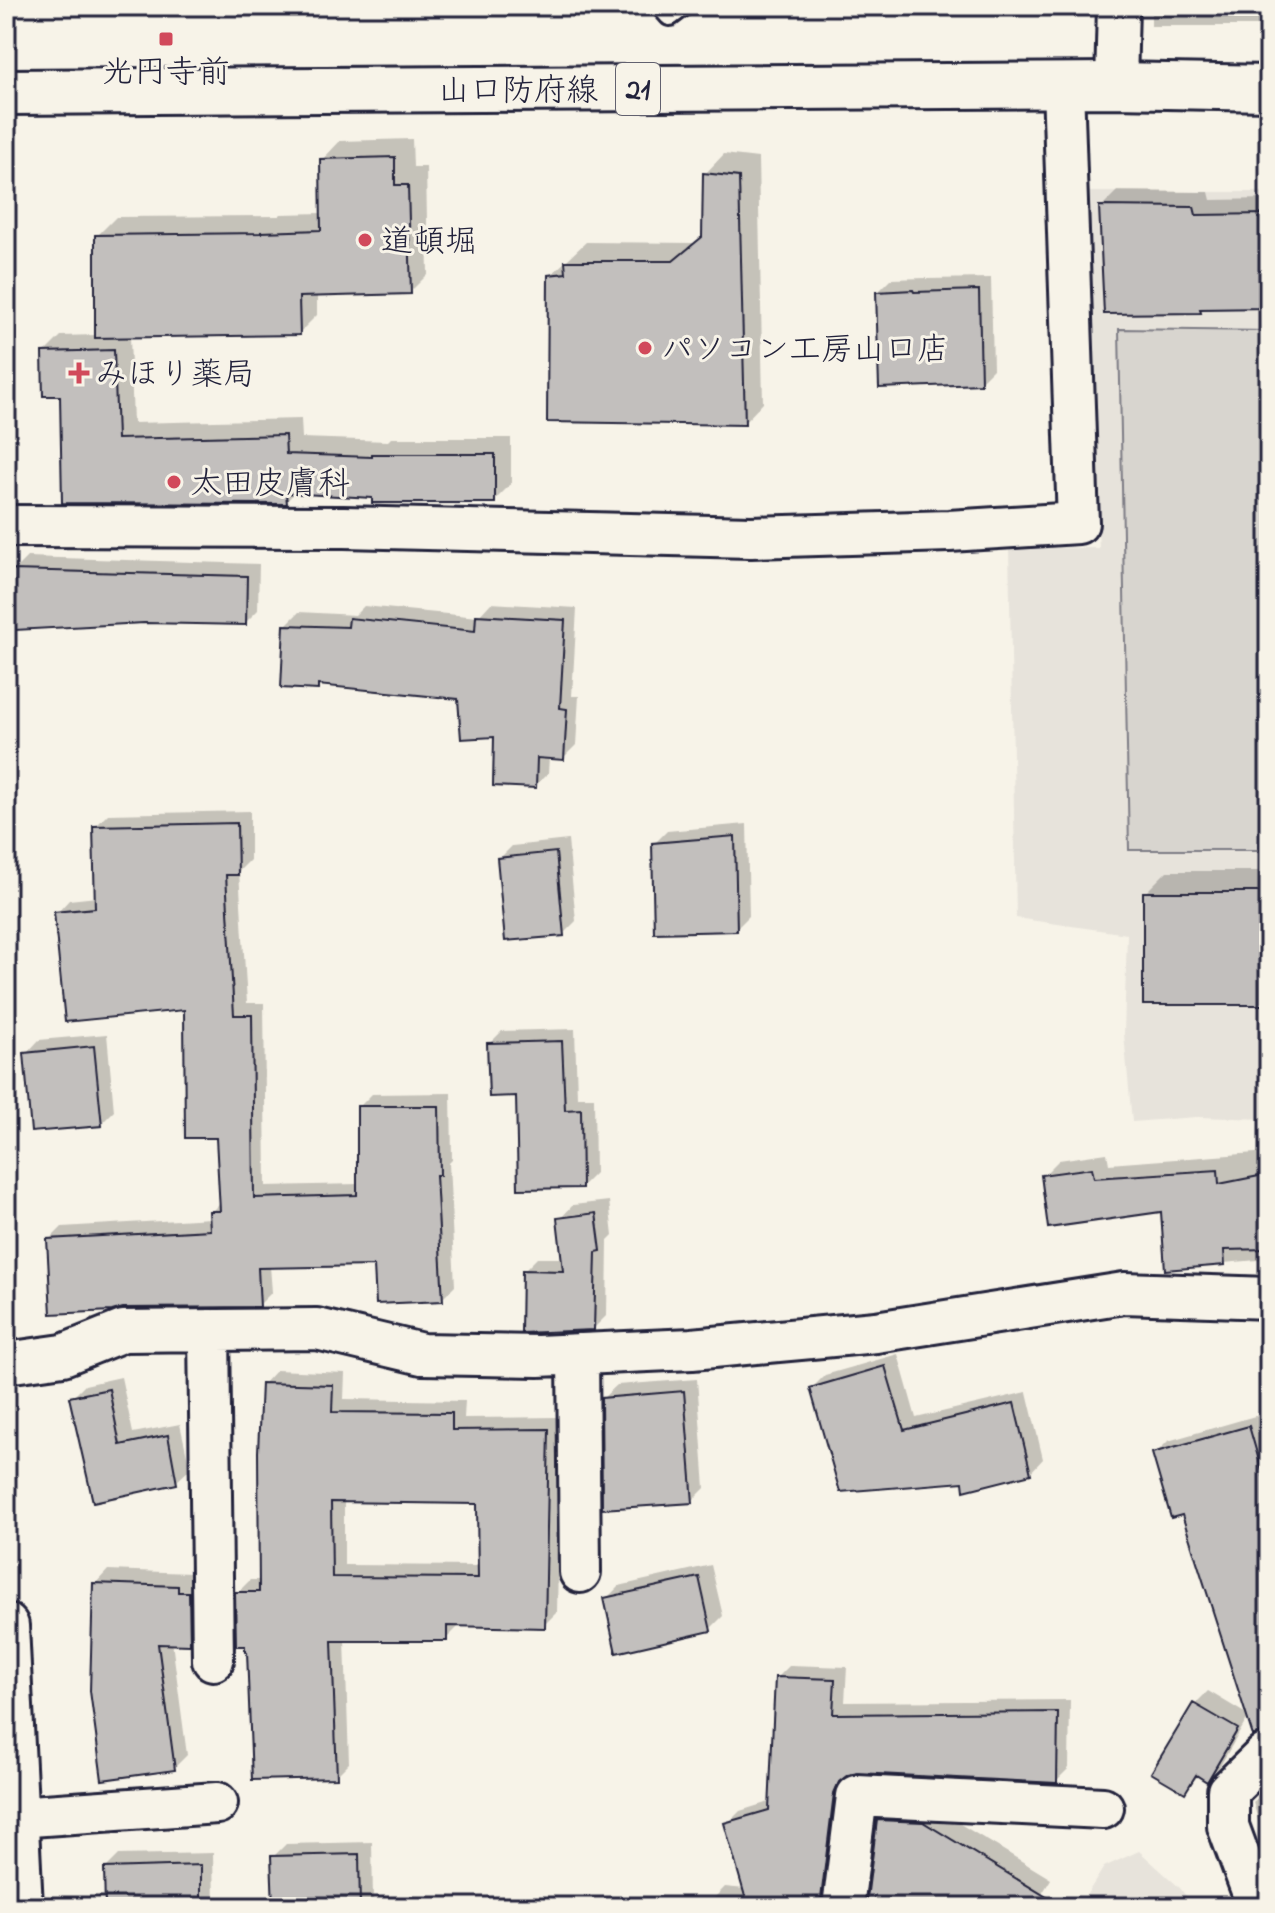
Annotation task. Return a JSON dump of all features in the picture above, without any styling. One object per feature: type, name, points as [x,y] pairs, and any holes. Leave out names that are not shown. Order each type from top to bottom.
[{"type":"main road","name":"山口防府線","points":[[6,92],[1116,85],[1269,88]]},
{"type":"main road","points":[[6,1626],[12,1800],[20,1907]]},
{"type":"street","points":[[1116,85],[1118,6]]},
{"type":"street","points":[[6,526],[344,527],[751,537],[949,531],[1078,523],[1063,86]]},
{"type":"street","points":[[6,1363],[63,1355],[123,1331],[317,1329],[422,1354],[538,1356],[692,1349],[876,1332],[1124,1293],[1269,1298]]},
{"type":"street","points":[[209,1330],[213,1660]]},
{"type":"street","points":[[578,1354],[580,1572]]},
{"type":"street","points":[[1258,1907],[1228,1826],[1228,1791],[1269,1754]]},
{"type":"street","points":[[843,1907],[857,1796],[1103,1808]]},
{"type":"street","points":[[12,1800],[217,1803]]},
{"type":"lane","points":[[662,6],[670,15],[682,6]]},
{"type":"shaded area","points":[[1081,192],[1269,192],[1269,1119],[1196,1117],[1132,1122],[1124,1034],[1127,934],[1016,918],[1009,547],[1099,548]]},
{"type":"shaded area","points":[[1119,329],[1269,331],[1269,850],[1129,850]]},
{"type":"shaded area","points":[[1139,1851],[1180,1888],[1194,1907],[1079,1907],[1104,1867]]},
{"type":"building","points":[[395,157],[395,185],[408,185],[411,294],[299,297],[300,335],[95,338],[95,235],[321,230],[320,159]]},
{"type":"building","name":"パソコン工房山口店","points":[[703,173],[739,177],[745,425],[547,422],[548,275],[566,273],[565,261],[673,261],[702,237]]},
{"type":"building","points":[[1099,206],[1194,207],[1196,215],[1269,214],[1269,308],[1200,309],[1201,313],[1104,314]]},
{"type":"building","points":[[979,290],[981,384],[879,388],[876,292]]},
{"type":"building","points":[[114,350],[117,439],[285,435],[286,454],[372,457],[372,454],[495,454],[495,503],[372,503],[372,498],[286,493],[287,504],[62,503],[60,396],[43,396],[42,352]]},
{"type":"building","points":[[12,570],[247,576],[246,625],[144,623],[15,630]]},
{"type":"building","points":[[476,615],[565,620],[560,708],[567,709],[564,760],[537,758],[536,788],[493,786],[494,737],[461,739],[458,699],[318,685],[318,690],[281,688],[284,625],[348,627],[349,618],[475,631]]},
{"type":"building","points":[[237,823],[238,875],[226,875],[234,1015],[252,1015],[254,1198],[357,1195],[357,1106],[439,1106],[440,1175],[436,1175],[443,1301],[376,1304],[374,1266],[258,1268],[260,1307],[123,1308],[51,1314],[47,1239],[210,1230],[209,1211],[220,1211],[216,1138],[185,1138],[184,1010],[65,1022],[54,912],[95,908],[93,826]]},
{"type":"building","points":[[735,836],[737,931],[654,933],[652,843]]},
{"type":"building","points":[[556,852],[564,936],[505,941],[497,858]]},
{"type":"building","points":[[1143,892],[1269,892],[1269,1005],[1143,1005]]},
{"type":"building","points":[[562,1041],[565,1110],[581,1109],[582,1188],[518,1189],[516,1096],[489,1097],[487,1043]]},
{"type":"building","points":[[94,1046],[102,1126],[31,1132],[24,1053]]},
{"type":"building","points":[[1092,1168],[1094,1178],[1218,1170],[1219,1184],[1269,1174],[1269,1249],[1224,1250],[1225,1265],[1165,1270],[1161,1212],[1048,1228],[1041,1175]]},
{"type":"building","points":[[596,1213],[601,1251],[596,1252],[594,1330],[521,1333],[522,1270],[563,1271],[557,1218]]},
{"type":"building","points":[[885,1366],[904,1430],[1014,1403],[1031,1474],[964,1491],[963,1482],[840,1492],[810,1388]]},
{"type":"building","points":[[261,1383],[333,1385],[332,1412],[452,1413],[452,1430],[549,1429],[545,1628],[447,1626],[447,1641],[332,1641],[337,1778],[252,1780],[247,1652],[245,1646],[236,1646],[235,1592],[259,1592]],"holes":[[[331,1502],[477,1504],[478,1578],[332,1577]]]},
{"type":"building","points":[[109,1389],[120,1445],[168,1435],[177,1484],[93,1502],[69,1397]]},
{"type":"building","points":[[684,1391],[693,1503],[602,1509],[601,1398]]},
{"type":"building","points":[[1249,1426],[1269,1495],[1269,1732],[1253,1736],[1182,1515],[1171,1518],[1152,1453]]},
{"type":"building","points":[[699,1577],[711,1631],[616,1653],[604,1598]]},
{"type":"building","points":[[93,1583],[178,1586],[178,1592],[189,1592],[190,1645],[158,1644],[175,1770],[102,1780],[90,1691]]},
{"type":"building","points":[[775,1677],[835,1679],[833,1714],[1058,1712],[1057,1783],[848,1775],[839,1782],[834,1793],[820,1907],[748,1907],[724,1823],[769,1810]]},
{"type":"building","points":[[1193,1703],[1238,1729],[1207,1782],[1196,1775],[1185,1793],[1151,1773]]},
{"type":"building","points":[[877,1820],[923,1822],[1063,1907],[866,1907]]},
{"type":"building","points":[[359,1854],[360,1907],[273,1907],[271,1856]]},
{"type":"building","points":[[201,1865],[201,1907],[105,1907],[104,1868]]},
{"type":"place","name":"光円寺前","points":[[166,39]]},
{"type":"place","name":"道頓堀","points":[[365,240]]},
{"type":"place","name":"パソコン工房山口店","points":[[645,348]]},
{"type":"place","name":"みほり薬局","points":[[79,373]]},
{"type":"place","name":"太田皮膚科","points":[[174,482]]}]
